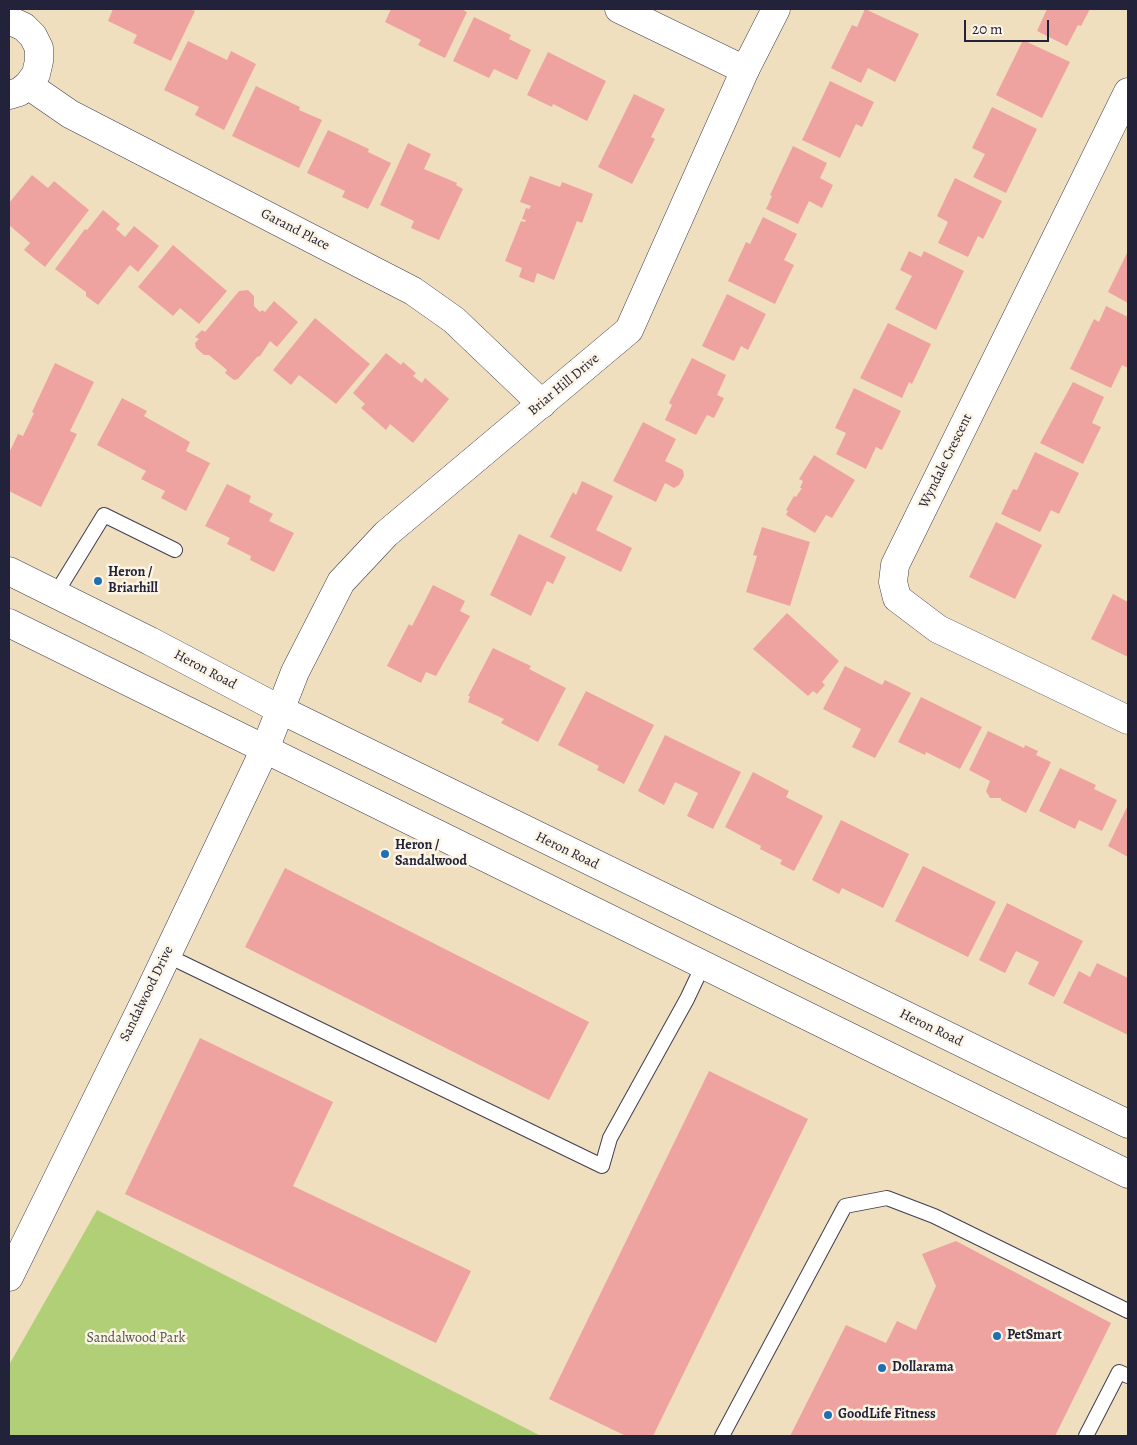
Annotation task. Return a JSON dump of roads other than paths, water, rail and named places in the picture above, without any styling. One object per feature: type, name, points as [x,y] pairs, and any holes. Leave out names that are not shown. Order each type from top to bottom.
[{"type":"street","points":[[619,9],[745,70]]},
{"type":"street","name":"Briar Hill Drive","points":[[281,710],[295,672],[341,582],[386,534],[629,330],[745,70],[776,9]]},
{"type":"street","name":"Garand Place","points":[[9,20],[24,27],[34,36],[40,61],[36,74],[18,90],[70,114],[413,291],[454,320],[542,404]]},
{"type":"street","name":"Wyndale Crescent","points":[[1128,92],[895,565],[892,582],[897,598],[938,629],[1128,720]]},
{"type":"street","name":"Heron Road","points":[[9,571],[150,641],[281,710],[1128,1124]]},
{"type":"street","points":[[9,623],[704,963],[1128,1174]]},
{"type":"street","name":"Sandalwood Drive","points":[[9,1277],[265,749],[281,710]]},
{"type":"lane","points":[[55,595],[104,515],[175,550]]},
{"type":"lane","points":[[166,955],[602,1166],[610,1138],[687,999],[704,963]]},
{"type":"lane","points":[[722,1436],[845,1206],[887,1198],[934,1216],[1128,1310]]},
{"type":"lane","points":[[1086,1436],[1118,1372],[1128,1376]]},
{"type":"place","name":"Heron / Briarhill","points":[[98,581]]},
{"type":"place","name":"Heron / Sandalwood","points":[[385,854]]},
{"type":"place","name":"PetSmart","points":[[997,1336]]},
{"type":"place","name":"Dollarama","points":[[882,1368]]},
{"type":"place","name":"GoodLife Fitness","points":[[828,1415]]},
{"type":"park label","name":"Sandalwood Park","points":[[136,1339]]}]
